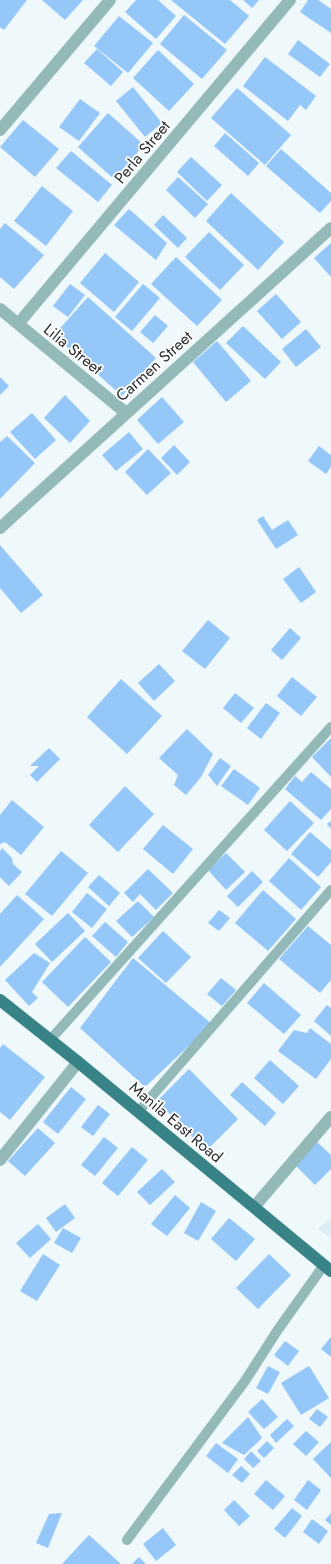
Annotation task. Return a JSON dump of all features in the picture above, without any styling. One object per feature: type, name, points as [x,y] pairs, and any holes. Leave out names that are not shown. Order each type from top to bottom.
[{"type":"main road","name":"Manila East Road","points":[[0,1000],[78,1062],[328,1268]]},
{"type":"street","points":[[0,130],[110,0]]},
{"type":"street","name":"Perla Street","points":[[18,324],[290,0]]},
{"type":"street","name":"Carmen Street","points":[[0,528],[331,228]]},
{"type":"street","name":"Lilia Street","points":[[0,309],[126,413]]},
{"type":"street","points":[[0,1160],[78,1062]]},
{"type":"street","points":[[254,1207],[331,1118]]},
{"type":"lane","points":[[50,1040],[331,727]]},
{"type":"lane","points":[[138,1112],[331,890]]},
{"type":"lane","points":[[127,1540],[245,1381],[278,1331],[328,1268]]},
{"type":"shaded area","points":[[331,1218],[331,1238],[318,1229]]},
{"type":"building","points":[[0,0],[27,0],[4,30],[0,27]]},
{"type":"building","points":[[42,0],[83,0],[65,20]]},
{"type":"building","points":[[136,0],[158,0],[176,16],[156,39],[125,12]]},
{"type":"building","points":[[171,0],[230,0],[249,16],[225,44]]},
{"type":"building","points":[[243,0],[259,0],[252,8]]},
{"type":"building","points":[[308,0],[318,0],[331,9],[331,33],[300,12]]},
{"type":"building","points":[[184,15],[227,50],[202,79],[160,44]]},
{"type":"building","points":[[119,16],[153,43],[128,73],[94,46]]},
{"type":"building","points":[[298,40],[330,64],[320,77],[288,54]]},
{"type":"building","points":[[97,49],[123,72],[111,86],[84,63]]},
{"type":"building","points":[[158,50],[194,84],[169,111],[133,78]]},
{"type":"building","points":[[265,57],[316,96],[306,110],[300,105],[288,121],[243,86]]},
{"type":"building","points":[[133,87],[162,123],[145,137],[116,101]]},
{"type":"building","points":[[237,88],[291,135],[265,165],[211,118]]},
{"type":"building","points":[[80,99],[100,113],[79,141],[59,127]]},
{"type":"building","points":[[108,113],[144,145],[114,179],[78,147]]},
{"type":"building","points":[[23,120],[59,149],[35,177],[0,147]]},
{"type":"building","points":[[225,133],[259,163],[248,176],[214,146]]},
{"type":"building","points":[[281,149],[331,193],[331,201],[320,213],[266,166]]},
{"type":"building","points":[[71,151],[112,185],[98,202],[56,168]]},
{"type":"building","points":[[191,157],[222,185],[207,201],[177,172]]},
{"type":"building","points":[[178,177],[208,204],[195,218],[166,190]]},
{"type":"building","points":[[42,186],[73,211],[46,246],[14,221]]},
{"type":"building","points":[[231,193],[284,242],[258,270],[206,221]]},
{"type":"building","points":[[129,209],[167,243],[156,260],[114,225]]},
{"type":"building","points":[[163,215],[187,238],[178,248],[154,225]]},
{"type":"building","points":[[5,223],[44,255],[14,289],[0,277],[0,229]]},
{"type":"building","points":[[209,232],[244,265],[220,290],[185,257]]},
{"type":"building","points":[[331,243],[331,277],[314,258]]},
{"type":"building","points":[[105,253],[139,282],[114,312],[80,283]]},
{"type":"building","points":[[176,257],[222,300],[197,326],[151,284]]},
{"type":"building","points":[[70,284],[85,295],[68,317],[53,306]]},
{"type":"building","points":[[143,284],[160,298],[132,331],[115,317]]},
{"type":"building","points":[[276,294],[301,322],[282,339],[257,311]]},
{"type":"building","points":[[88,297],[156,358],[122,396],[54,335]]},
{"type":"building","points":[[155,315],[168,326],[153,343],[140,332]]},
{"type":"building","points":[[243,326],[281,362],[265,379],[226,343]]},
{"type":"building","points":[[306,329],[321,347],[296,367],[282,349]]},
{"type":"building","points":[[217,341],[251,381],[226,402],[193,362]]},
{"type":"building","points":[[0,377],[9,386],[0,395]]},
{"type":"building","points":[[65,395],[90,421],[70,443],[44,418]]},
{"type":"building","points":[[162,397],[184,422],[158,444],[137,420]]},
{"type":"building","points":[[32,413],[56,440],[35,459],[10,432]]},
{"type":"building","points":[[129,432],[143,449],[116,471],[102,455]]},
{"type":"building","points":[[7,436],[35,463],[0,499],[0,442]]},
{"type":"building","points":[[174,445],[190,462],[177,475],[161,458]]},
{"type":"building","points":[[319,446],[331,455],[331,467],[326,474],[308,461]]},
{"type":"building","points":[[148,449],[171,473],[147,495],[125,472]]},
{"type":"building","points":[[263,516],[272,530],[288,520],[298,535],[276,549],[257,520]]},
{"type":"building","points":[[0,545],[43,595],[21,613],[0,588]]},
{"type":"building","points":[[299,567],[316,592],[301,603],[283,579]]},
{"type":"building","points":[[208,620],[230,638],[205,669],[182,651]]},
{"type":"building","points":[[290,628],[301,638],[282,660],[271,650]]},
{"type":"building","points":[[159,664],[175,681],[154,701],[138,683]]},
{"type":"building","points":[[292,677],[317,697],[301,716],[277,696]]},
{"type":"building","points":[[121,679],[162,716],[127,754],[87,717]]},
{"type":"building","points":[[235,693],[254,708],[241,723],[223,708]]},
{"type":"building","points":[[266,703],[280,713],[261,739],[247,728]]},
{"type":"building","points":[[187,729],[213,754],[201,777],[186,795],[174,785],[178,775],[159,758]]},
{"type":"building","points":[[331,738],[331,777],[312,757]]},
{"type":"building","points":[[49,748],[60,759],[37,782],[30,775],[39,766],[30,766]]},
{"type":"building","points":[[220,758],[231,766],[217,786],[208,775]]},
{"type":"building","points":[[234,769],[260,788],[248,805],[221,786]]},
{"type":"building","points":[[311,772],[331,789],[331,809],[321,820],[285,789],[295,776],[302,782]]},
{"type":"building","points":[[125,786],[154,814],[118,852],[89,825]]},
{"type":"building","points":[[12,800],[44,827],[21,855],[5,842],[0,844],[0,815]]},
{"type":"building","points":[[290,801],[314,823],[287,851],[264,830]]},
{"type":"building","points":[[331,821],[331,829],[327,824]]},
{"type":"building","points":[[163,825],[193,849],[173,874],[143,849]]},
{"type":"building","points":[[310,832],[331,850],[331,862],[318,877],[291,854]]},
{"type":"building","points":[[2,848],[12,858],[13,864],[22,872],[9,886],[0,877],[0,851]]},
{"type":"building","points":[[61,851],[88,873],[52,916],[25,894]]},
{"type":"building","points":[[226,853],[245,872],[226,890],[208,870]]},
{"type":"building","points":[[289,858],[321,887],[301,910],[269,881]]},
{"type":"building","points":[[148,869],[173,893],[156,910],[140,894],[133,902],[124,893]]},
{"type":"building","points":[[252,871],[263,882],[238,907],[227,896]]},
{"type":"building","points":[[99,875],[120,893],[109,906],[88,887]]},
{"type":"building","points":[[263,890],[296,919],[268,951],[235,923]]},
{"type":"building","points":[[87,893],[107,909],[92,928],[72,912]]},
{"type":"building","points":[[17,895],[44,919],[0,967],[0,914]]},
{"type":"building","points":[[138,901],[154,917],[132,937],[116,921]]},
{"type":"building","points":[[219,910],[230,918],[219,931],[208,923]]},
{"type":"building","points":[[68,913],[85,931],[52,962],[35,944]]},
{"type":"building","points":[[105,922],[128,942],[116,957],[92,936]]},
{"type":"building","points":[[308,926],[331,945],[331,980],[320,993],[279,959]]},
{"type":"building","points":[[163,931],[191,957],[166,983],[138,958]]},
{"type":"building","points":[[85,937],[111,962],[68,1007],[42,982]]},
{"type":"building","points":[[34,953],[50,963],[32,992],[38,998],[29,1006],[5,980]]},
{"type":"building","points":[[133,958],[212,1024],[145,1087],[80,1028]]},
{"type":"building","points":[[221,978],[236,990],[222,1006],[207,994]]},
{"type":"building","points":[[264,983],[301,1015],[284,1034],[247,1003]]},
{"type":"building","points":[[327,1005],[331,1008],[331,1036],[314,1021]]},
{"type":"building","points":[[310,1028],[331,1044],[331,1059],[316,1079],[278,1051],[294,1030],[307,1033]]},
{"type":"building","points":[[3,1044],[45,1077],[10,1120],[0,1112],[0,1048]]},
{"type":"building","points":[[270,1060],[299,1086],[283,1104],[254,1078]]},
{"type":"building","points":[[189,1069],[238,1119],[206,1151],[157,1101]]},
{"type":"building","points":[[242,1082],[276,1113],[265,1126],[230,1095]]},
{"type":"building","points":[[71,1087],[86,1099],[58,1134],[43,1122]]},
{"type":"building","points":[[98,1105],[110,1114],[93,1136],[81,1127]]},
{"type":"building","points":[[38,1128],[55,1143],[25,1176],[8,1161]]},
{"type":"building","points":[[104,1137],[118,1148],[95,1176],[81,1165]]},
{"type":"building","points":[[317,1142],[331,1155],[331,1169],[315,1185],[295,1165]]},
{"type":"building","points":[[132,1147],[148,1160],[118,1196],[102,1183]]},
{"type":"building","points":[[162,1169],[175,1182],[150,1205],[137,1192]]},
{"type":"building","points":[[175,1195],[190,1208],[167,1236],[151,1224]]},
{"type":"building","points":[[201,1202],[216,1211],[198,1241],[184,1233]]},
{"type":"building","points":[[65,1204],[75,1218],[56,1232],[46,1218]]},
{"type":"building","points":[[229,1218],[255,1239],[236,1261],[211,1239]]},
{"type":"building","points":[[38,1224],[51,1239],[30,1258],[16,1243]]},
{"type":"building","points":[[63,1228],[81,1238],[72,1253],[54,1243]]},
{"type":"building","points":[[43,1254],[60,1265],[37,1301],[20,1291]]},
{"type":"building","points":[[269,1254],[291,1275],[258,1309],[236,1288]]},
{"type":"building","points":[[331,1337],[331,1357],[321,1349]]},
{"type":"building","points":[[285,1341],[299,1351],[288,1366],[274,1355]]},
{"type":"building","points":[[268,1366],[280,1372],[268,1394],[256,1388]]},
{"type":"building","points":[[309,1366],[329,1398],[301,1415],[281,1383]]},
{"type":"building","points":[[262,1399],[278,1417],[264,1429],[248,1412]]},
{"type":"building","points":[[317,1409],[328,1417],[320,1427],[309,1419]]},
{"type":"building","points":[[248,1417],[262,1438],[244,1455],[222,1443]]},
{"type":"building","points":[[287,1419],[294,1426],[276,1443],[270,1435]]},
{"type":"building","points":[[306,1431],[319,1442],[306,1456],[293,1444]]},
{"type":"building","points":[[267,1441],[274,1448],[264,1458],[257,1451]]},
{"type":"building","points":[[331,1442],[331,1478],[313,1459]]},
{"type":"building","points":[[216,1443],[238,1459],[228,1473],[206,1456]]},
{"type":"building","points":[[251,1451],[261,1461],[253,1468],[244,1459]]},
{"type":"building","points":[[241,1466],[250,1474],[242,1483],[232,1475]]},
{"type":"building","points":[[266,1480],[285,1496],[273,1510],[254,1494]]},
{"type":"building","points":[[308,1480],[321,1490],[307,1510],[294,1500]]},
{"type":"building","points":[[234,1500],[250,1516],[239,1526],[224,1510]]},
{"type":"building","points":[[292,1508],[302,1516],[285,1538],[274,1529]]},
{"type":"building","points":[[62,1513],[48,1548],[36,1543],[49,1514]]},
{"type":"building","points":[[331,1513],[331,1525],[325,1520]]},
{"type":"building","points":[[312,1519],[328,1531],[319,1544],[303,1532]]},
{"type":"building","points":[[163,1528],[176,1545],[156,1561],[143,1544]]},
{"type":"building","points":[[89,1535],[121,1564],[62,1564]]},
{"type":"building","points":[[139,1557],[146,1564],[132,1564]]}]
